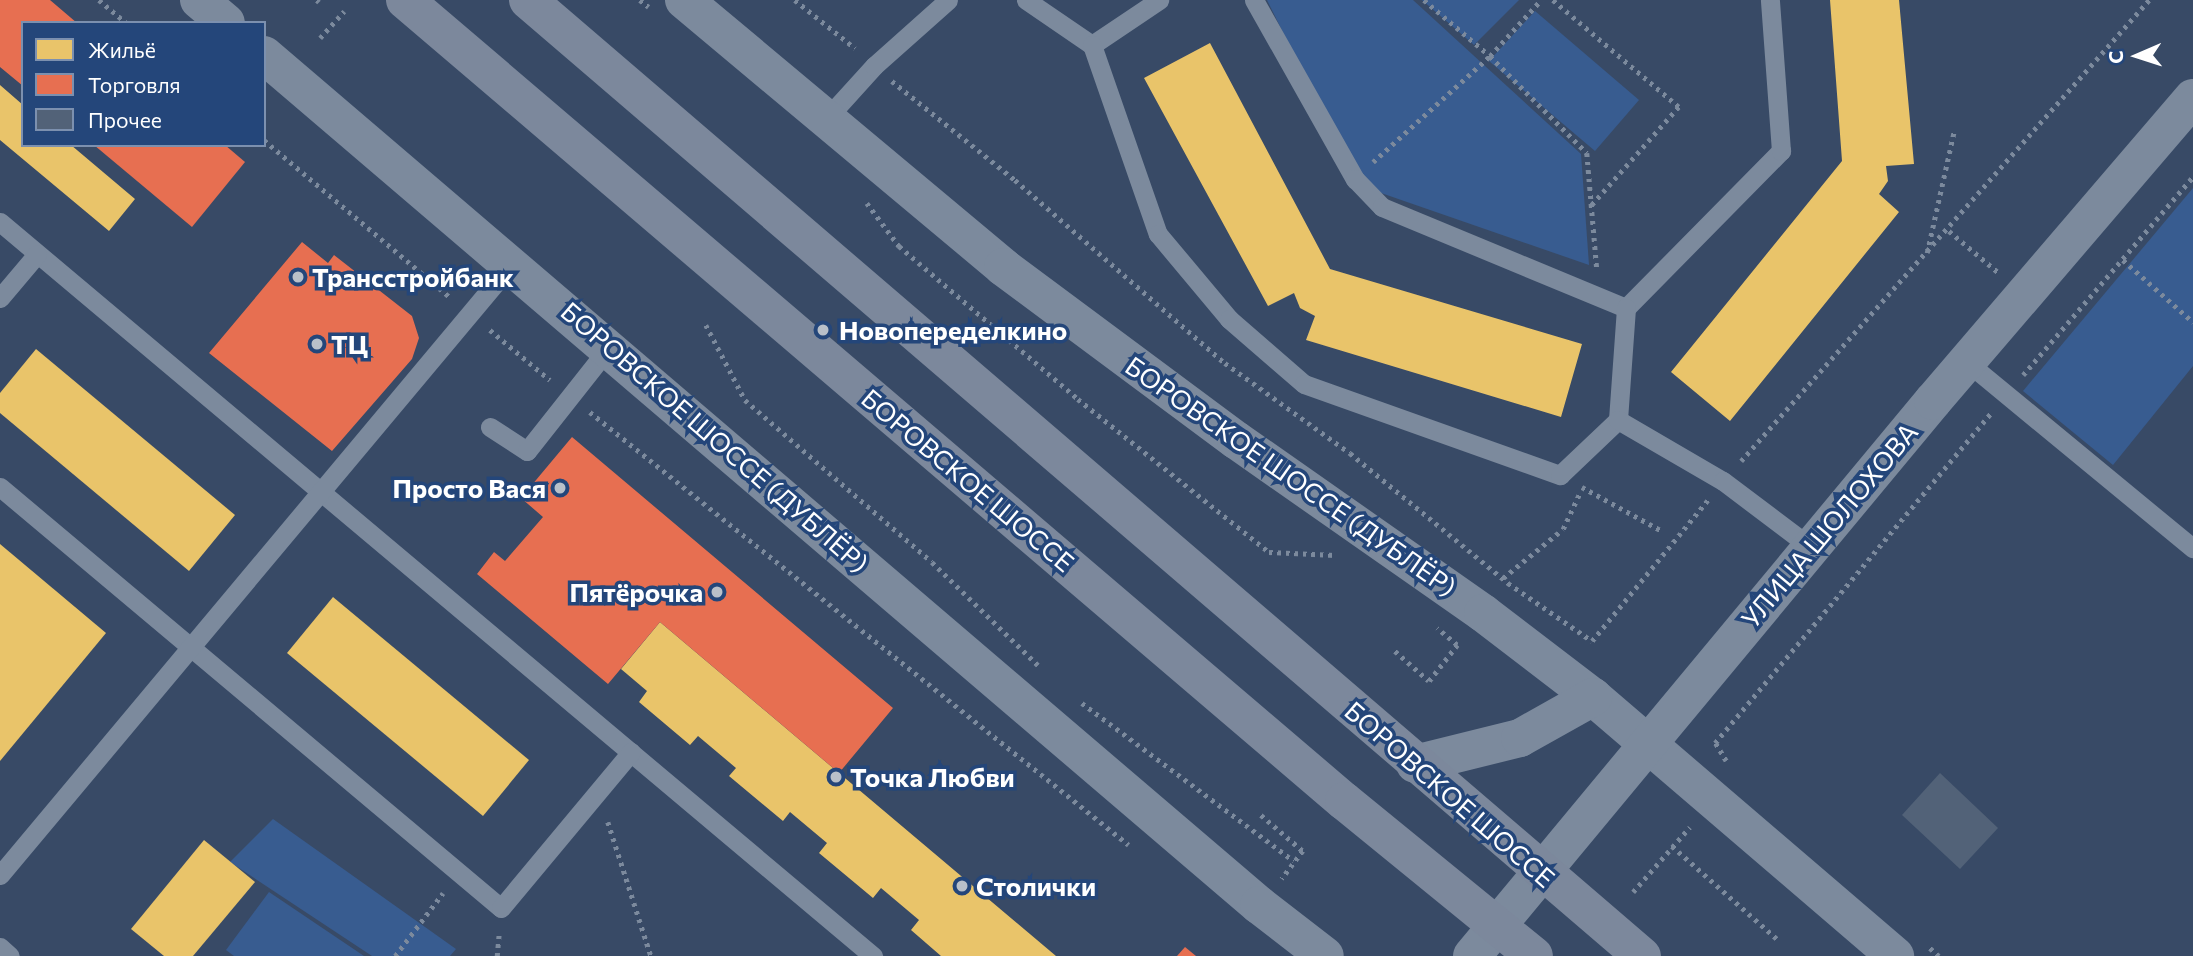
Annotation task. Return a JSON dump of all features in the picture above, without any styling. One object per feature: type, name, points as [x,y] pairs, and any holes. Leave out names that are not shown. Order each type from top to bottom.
[{"type":"main road","name":"БОРОВСКОЕ ШОССЕ","points":[[405,0],[1534,956]]},
{"type":"main road","name":"БОРОВСКОЕ ШОССЕ","points":[[528,0],[1415,764],[1642,956]]},
{"type":"street","points":[[199,0],[224,21]]},
{"type":"street","name":"БОРОВСКОЕ ШОССЕ (ДУБЛЁР)","points":[[684,0],[1003,267],[1237,440],[1483,613],[1593,697],[1645,745],[1895,956]]},
{"type":"street","name":"БОРОВСКОЕ ШОССЕ (ДУБЛЁР)","points":[[266,57],[610,346],[1259,905],[1325,956]]},
{"type":"street","name":"УЛИЦА ШОЛОХОВА","points":[[1472,956],[1498,928],[1645,745],[2193,98]]},
{"type":"street","points":[[1415,764],[1520,738],[1593,697]]},
{"type":"lane","points":[[826,118],[874,66],[948,0]]},
{"type":"lane","points":[[1026,0],[1092,45],[1158,234],[1229,319],[1304,384],[1560,475],[1618,420],[1626,308],[1781,151],[1770,0]]},
{"type":"lane","points":[[1092,45],[1159,0]]},
{"type":"lane","points":[[1254,0],[1355,179],[1382,207],[1626,308]]},
{"type":"lane","points":[[0,222],[873,956]]},
{"type":"lane","points":[[0,298],[37,254]]},
{"type":"lane","points":[[0,875],[512,263]]},
{"type":"lane","points":[[490,427],[527,451],[610,346]]},
{"type":"lane","points":[[1967,362],[2193,548]]},
{"type":"lane","points":[[1618,420],[1723,481],[1812,548]]},
{"type":"lane","points":[[0,487],[501,908],[631,752]]},
{"type":"lane","points":[[0,947],[10,956]]},
{"type":"path","points":[[99,0],[124,21]]},
{"type":"path","points":[[795,0],[1015,180],[1225,363],[1350,453],[1503,578],[1592,641],[1723,481],[1927,256],[2149,0]]},
{"type":"path","points":[[1424,0],[1490,56],[1587,153],[1600,298]]},
{"type":"path","points":[[1355,179],[1490,56],[1541,0]]},
{"type":"path","points":[[1553,0],[1679,107],[1591,206]]},
{"type":"path","points":[[320,38],[344,11]]},
{"type":"path","points":[[1927,256],[1954,131]]},
{"type":"path","points":[[266,142],[570,397],[1137,852]]},
{"type":"path","points":[[1715,743],[2063,326],[2193,177]]},
{"type":"path","points":[[1949,231],[2002,275]]},
{"type":"path","points":[[2123,260],[2193,322]]},
{"type":"path","points":[[706,325],[745,400],[932,562],[1040,667]]},
{"type":"path","points":[[1560,475],[1662,531]]},
{"type":"path","points":[[1503,578],[1563,529],[1582,487]]},
{"type":"path","points":[[1395,651],[1429,681],[1457,645]]},
{"type":"path","points":[[1071,694],[1294,861]]},
{"type":"path","points":[[598,791],[651,956]]},
{"type":"path","points":[[1261,815],[1303,851],[1275,888]]},
{"type":"path","points":[[1633,892],[1700,815]]},
{"type":"path","points":[[1672,846],[1777,939]]},
{"type":"path","points":[[395,956],[459,873]]},
{"type":"shaded area","points":[[1267,0],[1413,0],[1581,154],[1589,265],[1358,185]]},
{"type":"shaded area","points":[[1422,0],[1519,0],[1474,45]]},
{"type":"shaded area","points":[[1535,11],[1639,100],[1595,151],[1489,61]]},
{"type":"shaded area","points":[[2193,188],[2193,366],[2113,465],[2023,391]]},
{"type":"shaded area","points":[[273,819],[456,949],[450,956],[372,956],[230,862]]},
{"type":"shaded area","points":[[269,892],[364,956],[234,956],[226,950]]},
{"type":"building: Жильё","points":[[1830,0],[1899,0],[1914,164],[1886,166],[1888,181],[1879,194],[1899,212],[1730,421],[1671,372],[1842,161]]},
{"type":"building: Жильё","points":[[1210,43],[1330,269],[1582,344],[1561,417],[1306,340],[1315,316],[1300,308],[1294,293],[1268,306],[1144,78]]},
{"type":"building: Жильё","points":[[0,85],[21,103],[21,147],[73,147],[135,199],[109,231],[0,140]]},
{"type":"building: Жильё","points":[[36,349],[235,515],[189,571],[0,413],[0,393]]},
{"type":"building: Жильё","points":[[0,544],[106,633],[0,761]]},
{"type":"building: Жильё","points":[[333,597],[529,760],[483,816],[287,653]]},
{"type":"building: Жильё","points":[[660,622],[1056,956],[941,956],[911,930],[919,920],[881,888],[873,898],[819,853],[827,843],[790,812],[783,821],[729,776],[736,768],[698,736],[690,745],[639,702],[647,691],[621,669]]},
{"type":"building: Жильё","points":[[204,840],[255,882],[193,956],[164,956],[131,929]]},
{"type":"building: Торговля","points":[[0,0],[50,0],[75,21],[21,21],[21,84],[0,67]]},
{"type":"building: Торговля","points":[[96,147],[227,147],[245,162],[192,227]]},
{"type":"building: Торговля","name":"ТЦ","points":[[302,242],[328,263],[334,255],[412,316],[419,338],[412,359],[332,451],[209,353]]},
{"type":"building: Торговля","points":[[572,437],[893,708],[839,773],[660,622],[608,684],[477,574],[494,552],[505,561],[543,517],[521,498]]},
{"type":"building: Торговля","points":[[1185,947],[1196,956],[1177,956]]},
{"type":"building: Прочее","points":[[1940,773],[1998,828],[1960,869],[1902,815]]},
{"type":"place","name":"Трансстройбанк","points":[[298,277]]},
{"type":"place","name":"Новопеределкино","points":[[823,330]]},
{"type":"place","name":"ТЦ","points":[[317,344]]},
{"type":"place","name":"Просто Вася","points":[[560,488]]},
{"type":"place","name":"Пятёрочка","points":[[717,592]]},
{"type":"place","name":"Точка Любви","points":[[836,777]]},
{"type":"place","name":"Столички","points":[[962,886]]}]
